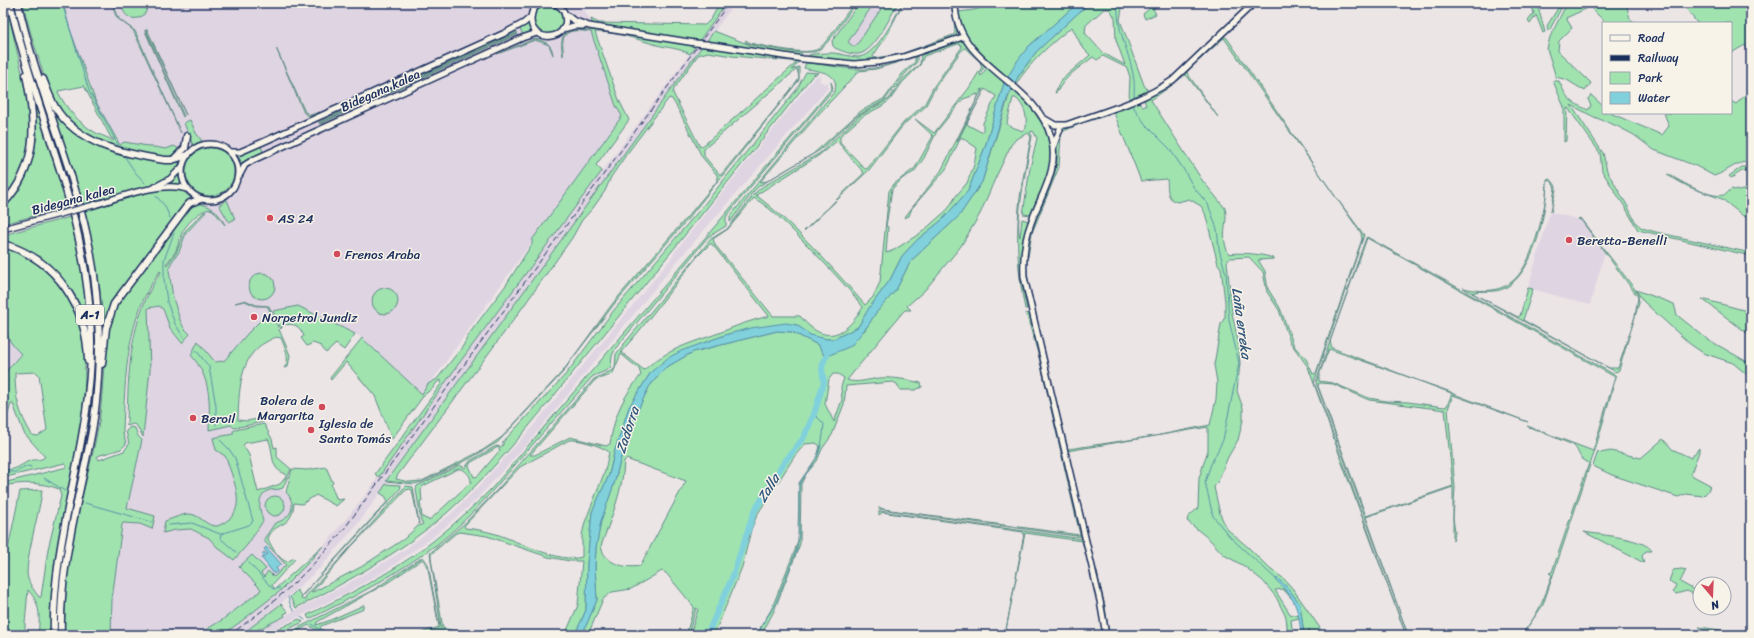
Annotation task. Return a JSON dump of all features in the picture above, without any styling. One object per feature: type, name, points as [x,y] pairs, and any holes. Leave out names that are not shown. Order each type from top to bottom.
[{"type":"highway","name":"A-1","points":[[10,3],[33,84],[61,170],[80,240],[85,267],[90,316],[91,358],[89,401],[58,561],[55,587],[54,635]]},
{"type":"highway","name":"A-1","points":[[18,3],[30,49],[79,203],[91,259],[96,292],[99,339],[94,412],[66,561],[61,635]]},
{"type":"highway","points":[[3,204],[23,175],[33,141],[34,127],[31,98],[16,27]]},
{"type":"highway","points":[[30,49],[56,107],[66,121],[82,135],[96,143],[114,149],[156,159],[172,160],[188,155]]},
{"type":"highway","points":[[172,160],[183,152],[187,136]]},
{"type":"highway","points":[[94,412],[99,394],[106,328],[114,304],[186,206],[201,199]]},
{"type":"highway","points":[[3,244],[22,250],[42,262],[59,278],[73,300],[81,319],[85,338],[89,401]]},
{"type":"street","name":"Bidegana kalea","points":[[230,152],[240,152],[261,143],[505,33],[524,23],[531,17],[536,7],[542,3]]},
{"type":"street","points":[[553,3],[562,8],[565,14],[566,19],[563,30]]},
{"type":"street","points":[[955,3],[956,19],[963,37],[973,50],[1027,100],[1043,118],[1060,128]]},
{"type":"street","points":[[1049,130],[1060,128],[1145,96],[1162,88],[1173,80],[1254,3]]},
{"type":"street","points":[[565,14],[573,20],[589,26]]},
{"type":"street","points":[[531,17],[533,29],[541,36],[550,37],[574,26],[589,26],[809,60],[854,64],[903,58],[963,37]]},
{"type":"street","name":"Bidegana kalea","points":[[238,176],[245,165],[253,160],[522,38],[537,33]]},
{"type":"street","points":[[1043,118],[1049,130],[1054,149]]},
{"type":"street","points":[[1060,128],[1054,149],[1052,173],[1030,224],[1024,247],[1024,277],[1100,601],[1106,635]]},
{"type":"street","points":[[208,144],[218,145],[230,152],[237,163],[238,176],[235,186],[227,195],[216,200],[201,199],[191,193],[183,180],[183,165],[188,155],[199,146],[208,144]]},
{"type":"street","name":"Bidegana kalea","points":[[148,190],[170,179],[183,165]]},
{"type":"street","name":"Bidegana kalea","points":[[3,229],[148,190],[173,186],[187,188]]},
{"type":"shaded area","points":[[63,3],[584,3],[586,13],[592,23],[591,32],[616,106],[622,116],[422,395],[363,338],[329,321],[281,309],[270,311],[265,315],[224,361],[215,362],[198,341],[191,355],[203,370],[207,382],[210,404],[209,429],[232,425],[234,434],[214,438],[227,460],[237,492],[238,503],[234,515],[223,524],[217,526],[207,524],[197,517],[169,532],[191,529],[212,541],[248,544],[263,521],[259,508],[259,502],[261,497],[267,491],[274,489],[283,490],[291,498],[292,508],[287,518],[275,523],[265,542],[286,565],[274,577],[268,571],[264,577],[261,574],[266,569],[252,555],[261,589],[259,592],[222,620],[197,635],[111,635],[111,623],[112,599],[123,523],[140,524],[152,528],[155,516],[127,509],[144,432],[148,308],[159,306],[163,309],[170,328],[182,343],[190,335],[180,320],[173,298],[169,270],[171,263],[179,252],[186,233],[205,212],[202,210],[201,204],[197,203],[185,193],[181,185],[178,175],[181,150],[121,145],[95,100],[69,26]]},
{"type":"shaded area","points":[[726,3],[735,3],[386,480],[388,482],[356,526],[320,568],[261,621],[241,635],[222,635],[280,591],[317,554],[364,497],[457,366]]},
{"type":"shaded area","points":[[874,3],[885,3],[856,46],[853,47],[848,42]]},
{"type":"shaded area","points":[[815,77],[821,77],[819,80],[824,84],[826,82],[828,83],[828,88],[679,259],[528,443],[473,503],[433,537],[385,571],[263,635],[247,635],[347,584],[403,551],[452,513],[479,486],[529,431],[674,255],[673,254]]},
{"type":"shaded area","points":[[1550,212],[1581,220],[1605,252],[1590,305],[1528,288]]},
{"type":"shaded area","points":[[3,311],[8,338],[14,347],[22,354],[3,375]]},
{"type":"green space","points":[[3,3],[6,3],[28,99],[32,126],[27,156],[17,181],[3,199]]},
{"type":"green space","points":[[13,3],[16,3],[53,128],[54,136],[22,41]]},
{"type":"green space","points":[[23,3],[63,3],[69,26],[95,100],[120,145],[124,142],[166,149],[174,146],[181,150],[166,158],[138,154],[110,146],[85,133],[74,125],[59,108],[48,87]],"holes":[[[84,86],[111,138],[114,139],[113,141],[96,133],[84,125],[65,105],[58,91]]]},
{"type":"green space","points":[[114,3],[116,14],[120,20],[135,31],[181,133],[133,30],[117,18],[114,11]]},
{"type":"green space","points":[[123,3],[147,3],[147,10],[140,17],[130,18],[123,10]]},
{"type":"green space","points":[[720,3],[726,3],[690,54],[678,49],[657,45],[626,36],[595,32],[619,100],[629,120],[596,165],[602,171],[457,366],[379,477],[375,474],[441,384],[441,380],[438,381],[433,388],[424,395],[392,439],[375,396],[346,362],[331,380],[330,378],[362,338],[422,394],[428,384],[437,379],[463,346],[469,334],[506,285],[532,244],[532,240],[622,116],[616,106],[591,32],[579,31],[598,30],[605,27],[592,23],[591,19],[599,23],[705,25],[711,19]]},
{"type":"green space","points":[[854,3],[856,3],[832,37],[826,44],[815,52],[798,52],[780,50],[745,42],[746,40],[750,43],[795,51],[812,51],[818,49],[831,36]]},
{"type":"green space","points":[[859,3],[874,3],[848,42],[854,47],[885,3],[898,3],[882,33],[871,47],[865,52],[853,54],[835,48],[832,41]]},
{"type":"green space","points":[[902,3],[886,37],[873,56],[874,58],[901,54],[953,35],[955,33],[953,17],[948,3],[953,5],[957,33],[956,36],[903,55],[886,59],[848,61],[808,57],[809,55],[825,53],[834,53],[853,57],[865,55],[872,50],[884,35]]},
{"type":"green space","points":[[996,3],[1078,3],[1028,47],[1007,78],[968,42],[963,33],[958,12],[974,10]]},
{"type":"green space","points":[[1089,3],[1123,3],[1120,20],[1144,85],[1149,92],[1129,99],[1130,77],[1127,68],[1103,56],[1097,60],[1093,57],[1068,77],[1055,93],[1060,81],[1090,55],[1082,47],[1072,27],[1041,54],[1027,69],[1015,86],[1013,84],[1036,52]],"holes":[[[1104,9],[1110,9],[1115,18],[1116,40],[1125,65],[1103,53],[1085,33],[1086,25]]]},
{"type":"green space","points":[[1156,3],[1160,3],[1153,9],[1156,14],[1145,19],[1143,14]]},
{"type":"green space","points":[[1531,3],[1537,3],[1545,32],[1543,33],[1536,15],[1530,24],[1528,21],[1534,13]]},
{"type":"green space","points":[[1561,3],[1564,3],[1548,31],[1547,26]]},
{"type":"green space","points":[[1567,3],[1626,3],[1630,19],[1634,22],[1605,22],[1590,7],[1566,18],[1572,28],[1559,41],[1558,51],[1591,83],[1585,91],[1567,80],[1556,77],[1547,49],[1550,37]]},
{"type":"green space","points":[[1682,3],[1751,3],[1751,53],[1745,45],[1732,52],[1732,22],[1696,22]]},
{"type":"green space","points":[[548,4],[559,8],[563,19],[559,30],[548,34],[537,30],[533,19],[537,8]]},
{"type":"green space","points":[[528,24],[532,32],[523,35],[520,29]]},
{"type":"green space","points":[[147,29],[186,115],[146,30]]},
{"type":"green space","points":[[145,31],[184,116],[183,117]]},
{"type":"green space","points":[[714,31],[750,45],[801,53],[802,56],[706,42]]},
{"type":"green space","points":[[517,32],[518,33],[319,123],[319,122]]},
{"type":"green space","points":[[567,33],[563,40],[563,56],[562,43],[564,36]]},
{"type":"green space","points":[[518,34],[320,124],[319,124]]},
{"type":"green space","points":[[1223,36],[1227,38],[1326,183],[1224,38],[1188,70],[1187,73],[1218,117],[1187,76],[1185,75],[1177,81],[1176,80]]},
{"type":"green space","points":[[535,39],[549,45],[535,40],[497,54]]},
{"type":"green space","points":[[961,41],[964,42],[986,65],[980,73],[981,76],[988,66],[1004,83],[985,147],[968,191],[942,220],[917,240],[902,256],[890,280],[869,308],[858,327],[834,339],[823,339],[810,335],[797,325],[728,334],[706,342],[651,372],[629,407],[614,453],[609,475],[592,512],[587,564],[586,610],[575,635],[565,635],[578,605],[582,561],[570,561],[548,557],[487,536],[460,532],[456,533],[431,554],[431,559],[443,628],[470,635],[461,635],[454,632],[415,635],[439,627],[428,569],[423,559],[387,583],[317,622],[316,625],[364,605],[364,609],[321,626],[320,628],[330,635],[323,635],[309,625],[289,635],[284,635],[373,590],[423,557],[428,564],[441,628],[430,553],[465,523],[497,490],[594,379],[615,368],[616,354],[624,344],[711,239],[727,229],[755,193],[762,187],[820,153],[859,116],[889,99],[903,79],[920,64],[921,55]],"holes":[[[958,44],[962,47],[934,86],[924,105],[904,122],[867,169],[865,169],[840,142],[840,136],[863,116],[890,100],[902,83],[920,65],[924,56]],[[965,48],[980,62],[982,67],[969,88],[934,133],[915,119],[933,136],[915,168],[894,184],[889,191],[880,282],[873,297],[865,305],[800,234],[756,195],[818,156],[837,141],[864,173],[804,231],[869,170],[904,124],[925,107],[936,86],[961,51]],[[983,89],[981,96],[957,142]],[[985,89],[996,96],[983,123],[983,131],[981,132],[967,123]],[[978,94],[978,97],[941,171],[904,218],[909,216],[912,208],[946,169],[961,137],[977,148],[974,165],[967,183],[956,196],[948,209],[922,232],[894,250],[886,253],[888,227],[886,226],[892,189],[903,178],[914,172],[924,158],[937,131],[963,99]],[[754,198],[788,226],[836,275],[863,307],[849,325],[834,334],[826,334],[817,331],[800,316],[773,316],[715,245],[713,239],[728,229]],[[710,244],[712,244],[769,316],[744,323],[680,347],[661,357],[644,370],[621,352],[697,257]],[[621,354],[639,369],[641,375],[620,407],[614,424],[610,444],[606,446],[570,437],[535,455],[530,455],[595,380],[613,373]],[[569,440],[590,443],[609,452],[605,471],[585,522],[582,535],[582,557],[573,558],[551,555],[496,534],[465,528],[464,526],[520,467]]]},
{"type":"green space","points":[[703,45],[799,61],[792,70],[799,67],[799,77],[799,80],[686,221],[615,303],[565,370],[498,442],[471,458],[422,482],[414,484],[386,481]],"holes":[[[708,52],[732,56],[791,61],[796,63],[700,147],[673,93],[674,89],[698,55]],[[797,69],[799,77],[797,82],[721,175],[720,175],[704,156],[704,149]],[[669,98],[672,99],[678,109],[702,157],[718,178],[688,216],[613,303],[563,371],[502,437],[483,450],[422,481],[409,482],[396,479],[572,238],[582,220],[605,191],[611,177]]]},
{"type":"green space","points":[[276,48],[305,112],[310,115],[320,112],[309,116],[304,113]]},
{"type":"green space","points":[[917,55],[917,62],[904,75],[885,100],[857,116],[820,150],[759,186],[730,222],[730,216],[835,91],[836,84],[831,76],[820,71],[804,68],[806,63],[850,69],[865,69],[885,66]],"holes":[[[915,57],[915,62],[902,74],[885,98],[861,111],[813,154],[767,181],[760,182],[815,118],[859,71],[876,69]]]},
{"type":"green space","points":[[806,72],[819,73],[813,75],[524,433],[487,474],[448,512],[413,540],[356,576],[296,608],[290,597],[297,590],[301,596],[388,501],[385,496],[380,493],[386,484],[400,485],[401,488],[301,597],[301,599],[305,600],[306,596],[406,486],[413,487],[419,524],[412,490],[406,490],[351,547],[311,593],[361,567],[404,539],[418,526],[423,524],[421,521],[416,489],[417,486],[460,465],[465,468],[470,461],[496,446],[501,447],[503,445],[503,442],[566,374],[614,310],[702,207],[797,89]],"holes":[[[498,447],[500,450],[478,476],[474,477],[469,466],[470,463]],[[458,469],[462,469],[467,473],[471,482],[429,520],[422,517],[420,501],[422,501],[421,490],[423,486]]]},
{"type":"green space","points":[[1553,81],[1559,81],[1569,99],[1588,110],[1591,106],[1588,99],[1591,95],[1602,105],[1602,114],[1612,114],[1662,135],[1669,126],[1664,114],[1732,114],[1732,102],[1736,104],[1751,90],[1751,162],[1737,164],[1714,176],[1696,166],[1654,150],[1634,135],[1571,105],[1603,153],[1607,171],[1636,223],[1642,228],[1751,253],[1751,256],[1638,230],[1602,171],[1600,153],[1568,108],[1566,141],[1564,142],[1564,107]]},
{"type":"green space","points":[[831,82],[833,88],[831,92],[736,204],[726,217],[726,226],[708,237],[615,349],[612,356],[611,367],[606,371],[592,377],[472,513],[440,542],[409,564],[360,593],[309,619],[307,615],[382,576],[424,548],[459,519],[493,487],[813,111],[832,88]]},
{"type":"green space","points":[[1173,82],[1175,83],[1151,100],[1202,180],[1225,208],[1226,219],[1224,235],[1229,254],[1252,254],[1274,259],[1258,260],[1265,271],[1268,289],[1280,308],[1294,346],[1306,359],[1313,374],[1316,373],[1362,239],[1361,233],[1335,197],[1364,235],[1314,382],[1406,635],[1340,461],[1341,459],[1308,367],[1290,342],[1279,310],[1267,292],[1263,272],[1249,257],[1230,258],[1227,262],[1232,313],[1239,346],[1240,364],[1237,391],[1243,408],[1243,420],[1238,440],[1214,487],[1220,514],[1227,529],[1270,569],[1283,578],[1293,589],[1320,628],[1320,635],[1310,635],[1309,629],[1309,635],[1304,635],[1300,604],[1287,587],[1284,587],[1293,600],[1283,589],[1275,590],[1290,614],[1299,616],[1299,618],[1291,620],[1293,635],[1288,635],[1286,617],[1276,597],[1263,581],[1244,566],[1224,555],[1209,539],[1187,521],[1188,517],[1198,508],[1199,478],[1208,450],[1208,427],[1067,451],[1105,606],[1109,635],[1107,635],[1035,325],[1026,276],[1026,261],[1028,281],[1037,325],[1068,449],[1155,436],[1210,425],[1216,399],[1217,382],[1214,365],[1221,324],[1225,317],[1225,302],[1221,268],[1218,264],[1205,213],[1201,206],[1189,199],[1178,202],[1171,199],[1168,194],[1167,179],[1141,181],[1114,113],[1086,122],[1085,120],[1120,108],[1123,109],[1123,107],[1138,101],[1143,106],[1146,106],[1144,99],[1161,91]]},
{"type":"green space","points":[[1011,89],[1029,105],[1036,115],[1047,136],[1050,147],[1049,172],[1045,183],[1031,215],[1023,214],[1030,168],[1037,138],[1033,131],[1030,132],[1032,136],[1019,219],[1020,237],[1022,219],[1029,221],[1022,255],[1024,297],[1027,309],[1025,309],[1018,258],[1018,220],[1020,198],[1031,137],[1028,133],[1016,139],[1011,145],[980,214],[961,246],[925,290],[907,306],[911,310],[905,310],[902,313],[847,380],[859,381],[880,378],[896,378],[921,383],[922,387],[915,390],[900,390],[897,384],[893,382],[846,386],[844,404],[832,435],[822,449],[817,461],[806,474],[801,484],[800,544],[774,611],[761,635],[758,635],[761,626],[771,610],[798,540],[799,483],[817,457],[820,446],[816,443],[805,444],[794,457],[757,515],[751,530],[742,567],[714,635],[690,635],[698,609],[696,608],[688,635],[686,635],[694,607],[666,573],[662,571],[631,589],[612,592],[603,599],[588,635],[582,635],[597,600],[595,567],[596,548],[601,520],[614,484],[624,446],[632,422],[649,387],[665,368],[693,352],[777,331],[792,332],[818,345],[825,357],[829,356],[865,330],[875,314],[896,290],[908,266],[914,258],[959,216],[982,182]],"holes":[[[1013,98],[1016,98],[1019,101],[1025,112],[1026,128],[1023,131],[1009,126],[1007,123]],[[833,374],[838,374],[844,378],[841,387],[842,400],[834,422],[825,404],[829,379]],[[626,459],[686,481],[640,566],[634,567],[628,567],[610,561],[606,557],[601,546],[619,494],[624,461]]]},
{"type":"green space","points":[[35,104],[68,207],[3,224],[3,209],[16,193],[26,175],[33,155],[37,135]]},
{"type":"green space","points":[[51,105],[89,141],[177,162],[180,161],[175,171],[166,179],[140,190],[89,202],[91,210],[160,189],[177,188],[192,199],[163,234],[121,291],[102,338],[98,281],[88,224],[80,194]]},
{"type":"green space","points":[[190,120],[196,133],[202,141],[193,145],[184,123]]},
{"type":"green space","points":[[1082,123],[1064,131],[1061,135],[1059,167],[1032,233],[1028,257],[1026,256],[1031,232],[1053,179],[1056,168],[1059,134],[1070,125]]},
{"type":"green space","points":[[261,146],[263,152],[248,159],[242,164],[238,155]]},
{"type":"green space","points":[[205,148],[215,148],[227,155],[234,167],[234,177],[227,189],[215,196],[205,196],[197,192],[190,185],[186,177],[186,167],[190,159],[197,152]]},
{"type":"green space","points":[[1742,167],[1751,167],[1751,171],[1742,171],[1731,178],[1729,176]]},
{"type":"green space","points":[[1668,174],[1704,192],[1689,187],[1667,175]]},
{"type":"green space","points":[[178,175],[181,185],[163,186]]},
{"type":"green space","points":[[1551,180],[1556,189],[1551,212],[1555,188]]},
{"type":"green space","points":[[1751,188],[1751,203],[1745,208],[1751,216],[1751,220],[1742,215],[1722,199],[1707,193],[1720,195],[1728,193],[1731,189],[1739,191]]},
{"type":"green space","points":[[1546,194],[1541,225],[1537,241],[1524,269],[1515,280],[1501,290],[1479,291],[1472,293],[1463,288],[1494,290],[1505,286],[1514,280],[1521,271],[1528,260],[1538,232]]},
{"type":"green space","points":[[227,200],[235,219],[229,222],[219,205]]},
{"type":"green space","points":[[197,203],[214,210],[220,216],[225,225],[213,210],[209,209],[200,213],[184,229],[176,250],[166,264],[167,265],[176,253],[185,231],[204,212],[206,212],[186,233],[179,252],[171,263],[169,270],[173,298],[180,320],[184,328],[190,334],[182,343],[170,328],[163,309],[159,306],[148,308],[150,370],[143,437],[137,426],[133,424],[127,426],[128,386],[132,346],[142,308],[150,290],[161,272],[160,271],[140,308],[130,348],[125,390],[123,432],[126,444],[121,449],[97,456],[99,460],[124,451],[129,444],[126,431],[130,427],[135,428],[138,436],[142,440],[127,508],[155,516],[152,529],[140,524],[123,523],[122,525],[112,599],[111,635],[64,635],[69,555],[99,422],[104,363],[108,333],[112,319],[117,305],[190,206]]},
{"type":"green space","points":[[70,217],[83,274],[88,336],[76,303],[69,289],[59,276],[36,256],[3,242],[3,235]]},
{"type":"green space","points":[[1580,218],[1634,288],[1638,295],[1639,303],[1635,316],[1638,297],[1581,220],[1578,219]]},
{"type":"green space","points":[[1367,237],[1615,375],[1616,377],[1595,450],[1543,605],[1522,635],[1540,607],[1546,593],[1552,575],[1549,573],[1552,572],[1589,463],[1580,457],[1573,445],[1527,426],[1593,451],[1615,377],[1367,238],[1337,321]]},
{"type":"green space","points":[[3,247],[42,266],[67,293],[80,328],[85,366],[83,407],[77,449],[56,553],[52,594],[51,635],[38,635],[39,611],[35,600],[28,590],[25,635],[3,635],[3,585],[5,572],[3,546],[8,549],[20,491],[42,490],[27,572],[28,579],[39,597],[41,597],[48,549],[61,496],[59,489],[45,485],[24,483],[3,486],[3,483],[67,467],[65,463],[6,477],[3,474],[3,468],[10,470],[29,461],[45,457],[24,433],[13,404],[11,404],[8,414],[3,419],[3,410],[6,400],[3,392],[3,375],[21,354],[9,340],[5,326],[2,281]],"holes":[[[36,372],[39,375],[47,430],[38,436],[32,435],[21,413],[17,398],[15,373]]]},
{"type":"green space","points":[[262,273],[271,277],[275,286],[271,295],[262,299],[253,295],[249,286],[253,277]]},
{"type":"green space","points":[[385,288],[394,292],[398,301],[394,310],[385,314],[376,310],[372,301],[376,292]]},
{"type":"green space","points":[[1528,288],[1533,289],[1523,320],[1609,368],[1618,368],[1633,322],[1619,370],[1616,372],[1474,294],[1518,317],[1520,316]]},
{"type":"green space","points":[[1636,290],[1674,304],[1677,315],[1707,339],[1751,364],[1751,378],[1733,363],[1703,353],[1690,344],[1643,301]]},
{"type":"green space","points":[[1702,299],[1751,312],[1751,336]]},
{"type":"green space","points":[[245,300],[256,305],[269,306],[290,355],[288,367],[284,368],[287,357],[281,338],[274,338],[257,348],[250,356],[242,376],[238,420],[247,421],[262,418],[263,422],[234,428],[231,425],[209,430],[209,400],[206,381],[198,364],[191,355],[198,341],[215,362],[224,361],[248,333],[270,311],[267,306],[256,306],[245,301],[235,303]]},
{"type":"green space","points":[[298,306],[355,334],[344,350],[336,344],[326,353],[321,346],[313,343],[307,346],[301,338],[304,336],[298,327],[290,324],[283,325],[281,329],[273,311]]},
{"type":"green space","points":[[1026,313],[1029,314],[1033,328],[1083,537],[879,509],[879,507],[883,509],[1080,535],[1039,357]]},
{"type":"green space","points":[[1330,341],[1332,348],[1414,379],[1329,349],[1319,375],[1319,381],[1333,383],[1369,398],[1444,407],[1447,406],[1452,393],[1528,422],[1453,395],[1448,409],[1455,488],[1453,518],[1453,487],[1366,517],[1408,635],[1316,382]],"holes":[[[1319,383],[1333,384],[1369,400],[1445,410],[1453,486],[1366,516],[1318,386]]]},
{"type":"green space","points":[[264,424],[272,439],[274,448],[277,447],[277,457],[291,469],[283,488],[270,490],[262,495],[260,503],[263,521],[248,544],[234,560],[217,547],[209,538],[191,529],[175,530],[163,533],[165,521],[183,515],[193,515],[210,525],[217,526],[228,520],[234,514],[237,507],[235,483],[227,460],[225,456],[216,450],[213,438],[233,434],[233,431]],"holes":[[[268,439],[274,464],[280,472],[286,474],[286,477],[280,484],[258,492],[249,455],[243,445],[245,443]]]},
{"type":"green space","points":[[1663,439],[1672,449],[1691,458],[1699,448],[1699,452],[1691,473],[1693,476],[1710,485],[1708,491],[1703,496],[1686,494],[1678,497],[1612,475],[1593,466],[1598,451],[1600,453],[1611,451],[1641,458]]},
{"type":"green space","points":[[326,467],[333,483],[331,485],[337,500],[344,499],[336,506],[316,495],[302,504],[294,503],[293,512],[290,518],[274,529],[268,539],[274,549],[284,561],[287,562],[294,558],[295,559],[272,585],[275,589],[323,546],[280,591],[239,623],[222,635],[197,635],[222,620],[259,592],[261,589],[239,567],[252,555],[266,569],[261,573],[264,577],[268,571],[274,577],[286,565],[264,539],[275,523],[281,521],[289,515],[291,511],[292,502],[286,492],[292,469],[307,470]]},
{"type":"green space","points":[[275,496],[282,499],[285,506],[282,513],[275,516],[268,513],[265,506],[268,499]]},
{"type":"green space","points":[[879,511],[1083,539],[1097,595],[1104,635],[1095,589],[1082,541],[1025,533],[1005,635],[1024,534],[1023,532],[883,512],[879,515]]},
{"type":"green space","points":[[1453,518],[1455,532],[1453,541]]},
{"type":"green space","points":[[1584,532],[1632,540],[1641,543],[1652,551],[1646,551],[1642,556],[1644,563]]},
{"type":"green space","points":[[1673,570],[1686,570],[1680,582],[1692,589],[1692,593],[1687,591],[1676,594],[1673,592],[1676,585],[1669,581]]},
{"type":"green space","points":[[281,604],[288,612],[284,614],[285,616],[247,635],[241,635]]},
{"type":"green space","points":[[299,619],[303,622],[276,635],[266,635]]},
{"type":"green space","points":[[1699,627],[1735,632],[1736,635],[1710,634]]},
{"type":"water","name":"Zadorra","points":[[1078,3],[1089,3],[1036,52],[1019,75],[1007,99],[982,182],[959,216],[914,258],[908,266],[896,290],[875,314],[851,346],[825,357],[818,345],[792,332],[777,331],[693,352],[665,368],[649,387],[632,422],[614,484],[601,521],[596,548],[595,567],[597,600],[582,635],[575,635],[586,610],[587,564],[592,512],[609,475],[614,453],[629,407],[651,372],[668,358],[681,351],[728,334],[751,328],[786,323],[797,325],[810,335],[834,339],[858,327],[869,308],[890,280],[902,256],[917,240],[942,220],[968,191],[985,147],[1004,83],[1018,60],[1028,47]]},
{"type":"water","points":[[266,547],[281,564],[276,568],[278,571],[274,574],[262,558],[265,556],[262,554],[264,552],[267,555],[268,554],[264,549]]},
{"type":"water","points":[[1277,578],[1287,587],[1300,604],[1304,635],[1301,635],[1299,618],[1295,604],[1292,598],[1276,580]]},
{"type":"water","points":[[440,632],[454,632],[461,635],[426,635]]},
{"type":"waterway","points":[[62,3],[89,91],[118,145]]},
{"type":"waterway","name":"Laña erreka","points":[[1118,3],[1119,22],[1134,77],[1134,99]]},
{"type":"waterway","name":"Laña erreka","points":[[1134,103],[1134,108],[1146,125],[1169,148],[1194,188],[1208,204],[1217,229],[1219,249],[1226,274],[1229,320],[1239,363],[1223,440],[1211,464],[1205,482],[1213,516],[1230,537],[1276,579]]},
{"type":"waterway","points":[[125,157],[135,172],[145,183]]},
{"type":"waterway","points":[[156,196],[165,206],[170,218]]},
{"type":"waterway","points":[[174,233],[164,260],[164,279],[167,302],[175,324],[185,339]]},
{"type":"waterway","points":[[196,350],[209,367],[216,406],[216,425]]},
{"type":"waterway","name":"Zalla","points":[[707,635],[732,578],[754,512],[783,464],[804,437],[814,414],[824,382],[822,369],[823,363],[829,351]]},
{"type":"waterway","points":[[759,635],[763,623],[774,607],[797,549],[799,534],[799,485],[816,459],[820,450],[823,434],[824,424],[814,414]]},
{"type":"waterway","points":[[220,440],[235,458],[253,521],[249,525],[221,534],[220,538],[236,552]]},
{"type":"waterway","points":[[3,472],[15,472],[28,466],[31,467]]},
{"type":"waterway","points":[[44,478],[65,491]]},
{"type":"waterway","points":[[85,503],[152,522]]},
{"type":"waterway","points":[[169,525],[192,523],[220,534]]},
{"type":"waterway","points":[[249,563],[273,589],[280,588]]},
{"type":"waterway","points":[[288,597],[294,611]]},
{"type":"waterway","points":[[301,617],[305,620]]},
{"type":"waterway","points":[[312,624],[327,635]]},
{"type":"railway","points":[[229,635],[261,612],[291,586],[305,573],[344,529],[729,3]]},
{"type":"place","name":"AS 24","points":[[270,218]]},
{"type":"place","name":"Beretta-Benelli","points":[[1569,240]]},
{"type":"place","name":"Frenos Araba","points":[[337,254]]},
{"type":"place","name":"Norpetrol Jundiz","points":[[254,317]]},
{"type":"place","name":"Bolera de Margarita","points":[[322,407]]},
{"type":"place","name":"Beroil","points":[[193,418]]},
{"type":"place","name":"Iglesia de Santo Tomás","points":[[311,430]]}]
